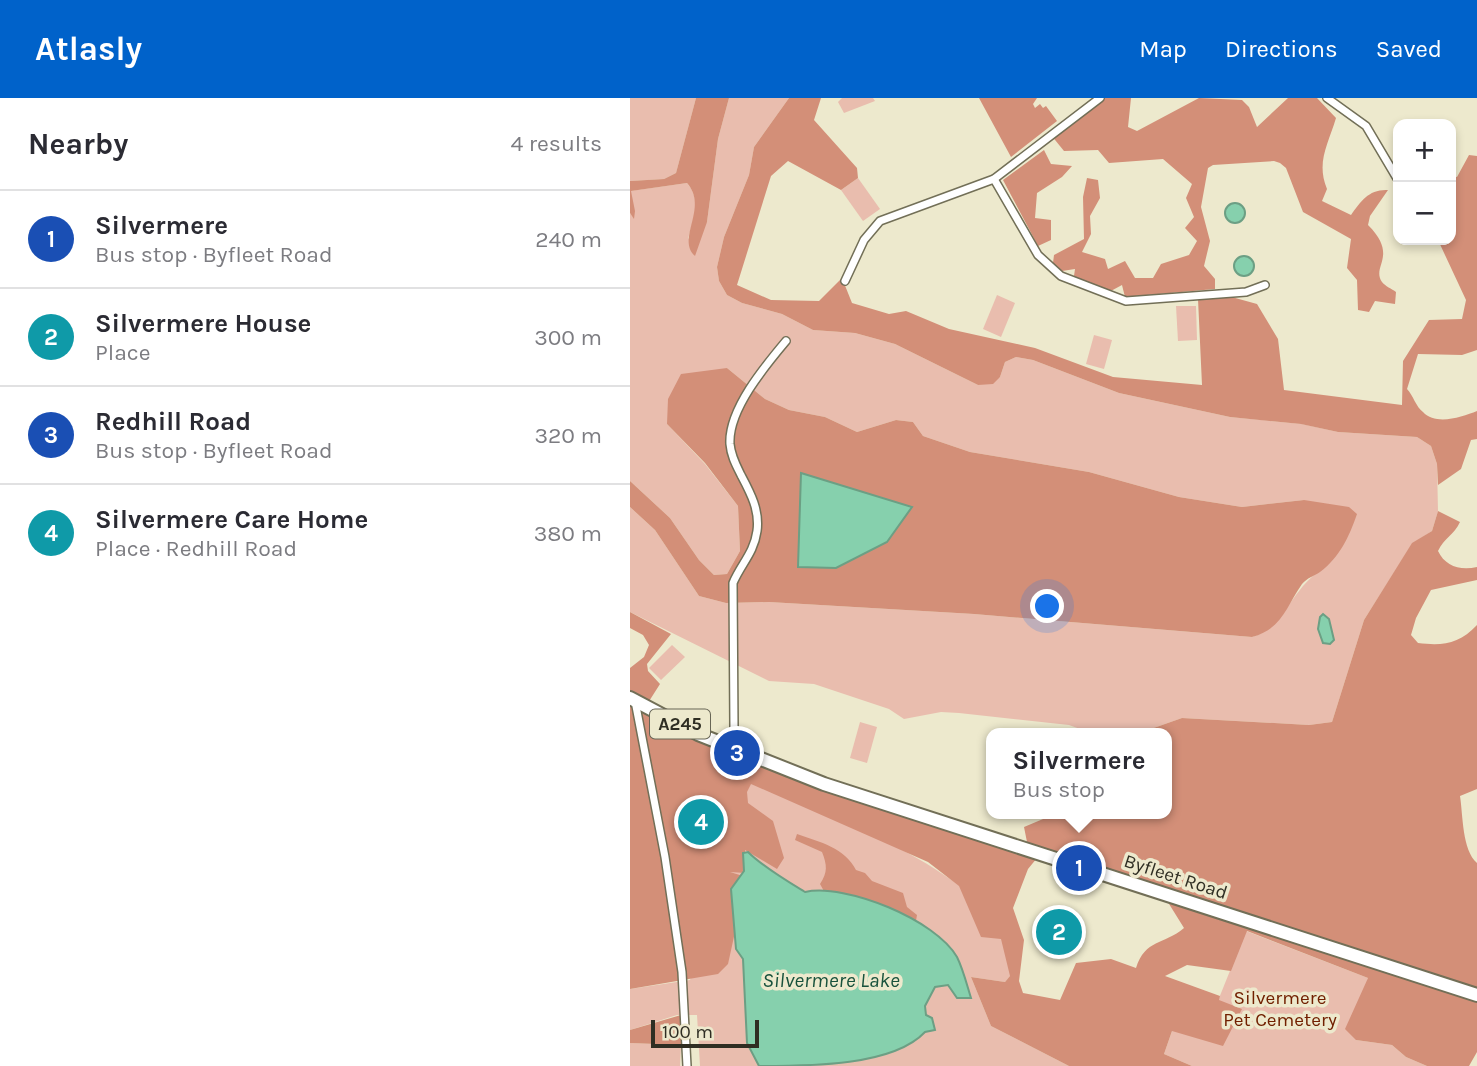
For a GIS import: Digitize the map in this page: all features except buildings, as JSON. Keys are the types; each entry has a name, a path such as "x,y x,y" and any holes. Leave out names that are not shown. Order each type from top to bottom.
{"main road":[{"name":"Byfleet Road","path":"633,700 730,748 824,784 1477,995"}],"street":[{"path":"845,281 868,233 880,222 994,179 1100,98"},
{"path":"1327,98 1366,125 1393,171"},
{"path":"994,179 1038,255 1060,275 1115,298 1126,301 1245,292 1265,285"},
{"path":"730,748 734,729 733,583 740,568 752,555 758,528 755,502 732,457 729,442 740,405 786,341"},
{"path":"633,700 660,832 682,972 687,1066"}],"green space":[{"path":"630,98 696,98 676,173 664,179 630,181"},
{"path":"729,98 789,98 754,147 749,175 724,237 717,267 719,281 727,295 742,303 782,314 813,330 855,333 895,344 978,385 1000,377 1005,362 1016,357 1033,360 1119,393 1230,417 1302,424 1338,432 1417,437 1431,446 1437,464 1438,511 1432,531 1412,544 1364,620 1332,722 1309,725 1182,718 1154,728 1077,728 941,712 904,719 889,709 814,684 769,681 630,612 630,507 655,530 699,596 726,603 769,602 974,614 1252,637 1272,626 1302,587 1321,570 1304,500 1242,507 1179,497 1089,472 970,452 923,436 913,422 896,420 857,432 825,417 789,410 765,399 727,368 667,424 705,464 738,506 740,551 727,574 714,575 699,560 670,518 630,481 630,213 634,218 630,191 687,183 692,189 695,203 688,239 707,222 718,139"},
{"path":"842,98 873,98 875,101 844,113 838,102"},
{"path":"858,178 880,209 863,221 841,190"},
{"path":"997,295 1015,303 1001,337 983,329"},
{"path":"1176,306 1196,306 1197,340 1178,341"},
{"path":"1094,335 1112,340 1104,369 1086,364"},
{"path":"672,645 685,657 661,680 649,668"},
{"path":"860,722 877,727 867,763 850,758"},
{"path":"745,777 895,846 935,869 970,894 996,920 1013,951 1012,974 1005,982 971,977 991,1026 1069,1066 700,1066 697,1015 677,1015 630,1030 630,989 690,980 729,859"},
{"name":"Silvermere Pet Cemetery","path":"1246,931 1368,978 1356,1040 1392,1045 1406,1057 1427,1066 1192,1066 1164,1054 1178,1014 1211,1018"},
{"path":"630,1043 681,1045 680,1066 630,1066"}],"shaded area":[{"path":"696,98 729,98 718,139 707,222 695,256 689,241 695,202 687,183 631,191 634,219 630,213 630,181 664,179 676,173"},
{"path":"789,98 821,98 814,120 857,168 858,178 841,190 788,161 771,176 737,285 771,300 819,301 842,278 852,303 889,314 906,311 949,329 1035,348 1113,377 1202,385 1198,299 1228,296 1257,304 1278,339 1284,390 1402,405 1403,361 1429,320 1462,319 1466,300 1440,245 1456,245 1456,177 1469,155 1477,156 1477,350 1462,355 1418,354 1407,389 1421,410 1435,419 1449,419 1477,411 1477,439 1471,440 1461,469 1438,485 1437,464 1431,446 1417,437 1338,432 1301,424 1230,417 1119,393 1033,360 1016,357 1005,362 1000,377 993,384 978,385 895,344 855,333 813,330 782,314 742,303 727,295 719,281 717,267 724,237 749,175 754,147"},
{"path":"979,98 1037,98 1033,104 1035,108 1040,104 1043,108 1046,106 1057,121 1011,157"},
{"path":"1100,98 1131,98 1128,127 1137,131 1199,98 1242,100 1249,107 1257,127 1288,98 1317,98 1336,118 1323,162 1327,189 1322,201 1351,215 1371,194 1388,190 1370,216 1368,225 1382,245 1380,276 1383,283 1396,292 1395,304 1375,301 1369,312 1358,310 1357,280 1347,268 1351,239 1303,212 1286,168 1274,161 1213,165 1208,168 1201,207 1210,241 1204,266 1215,279 1215,289 1125,297 1122,285 1109,292 1074,276 1075,269 1062,271 1053,263 1054,255 1084,239 1083,197 1087,178 1098,180 1100,198 1090,216 1091,234 1082,252 1105,259 1108,269 1125,261 1135,278 1153,278 1161,264 1189,255 1197,241 1185,228 1194,217 1186,198 1192,184 1163,159 1109,163 1098,150 1064,151 1051,135"},
{"path":"1044,150 1051,164 1072,166 1062,177 1037,193 1035,218 1051,220 1051,240 1038,246 1003,180"},
{"path":"727,368 765,399 789,410 825,417 857,432 896,420 913,422 923,436 970,452 1089,472 1179,497 1242,507 1304,500 1349,507 1357,514 1347,539 1333,560 1302,584 1277,623 1252,637 974,614 769,602 726,603 699,596 655,530 630,507 630,481 670,518 699,560 714,575 727,574 740,551 738,506 705,463 667,424 668,399 681,374"},
{"path":"1438,511 1460,522 1438,551 1441,556 1454,566 1477,567 1477,580 1431,590 1416,618 1411,635 1418,643 1443,644 1457,640 1477,625 1477,789 1460,796 1468,850 1477,863 1477,1052 1469,1066 1427,1066 1406,1057 1392,1045 1356,1040 1345,1029 1368,978 1247,931 1231,971 1187,965 1165,976 1220,996 1219,1000 1242,1009 1223,1046 1172,1031 1164,1054 1192,1066 1069,1066 991,1026 971,977 1005,982 1010,976 1001,939 981,937 959,886 928,862 751,784 747,792 748,803 773,821 784,858 777,869 745,850 745,873 730,872 743,876 733,914 735,932 728,964 718,974 630,989 630,668 644,657 649,645 643,635 630,628 630,612 671,634 647,664 648,671 660,684 646,706 755,758 1028,847 1024,827 1043,819 1172,819 1172,728 1154,728 1182,718 1309,725 1332,722 1364,620 1412,543 1432,531","holes":["1037,858 1161,891 1184,928 1150,947 1144,952 1136,968 1111,959 1076,963 1060,1000 1023,993 1019,981 1024,940 1013,908 1028,869"]},
{"path":"797,834 839,851 856,870 865,873 872,881 903,893 907,907 917,915 914,932 825,893 820,884 826,868 822,852 795,840"},
{"path":"681,1015 681,1045 630,1043 630,1030"}],"water":[{"path":"1235,203 1242,206 1245,213 1242,220 1235,223 1228,220 1225,213 1228,206"},
{"path":"1244,256 1251,259 1254,266 1251,273 1244,276 1237,273 1234,266 1237,259"},
{"path":"801,473 912,507 887,542 836,568 798,567"},
{"path":"1323,614 1329,619 1334,640 1330,644 1323,643 1318,629"},
{"name":"Silvermere Lake","path":"748,852 805,892 843,893 866,899 888,907 930,930 946,943 957,957 971,998 957,998 948,985 935,987 925,1006 926,1015 932,1018 935,1030 925,1032 893,1052 850,1062 759,1066 747,1043 743,959 736,949 731,889 744,871 743,853"}],"place":[{"name":"Redhill Road","path":"737,753"},
{"name":"Silvermere Care Home","path":"701,822"},
{"name":"Silvermere","path":"1079,868"},
{"name":"Silvermere House","path":"1059,932"}]}
